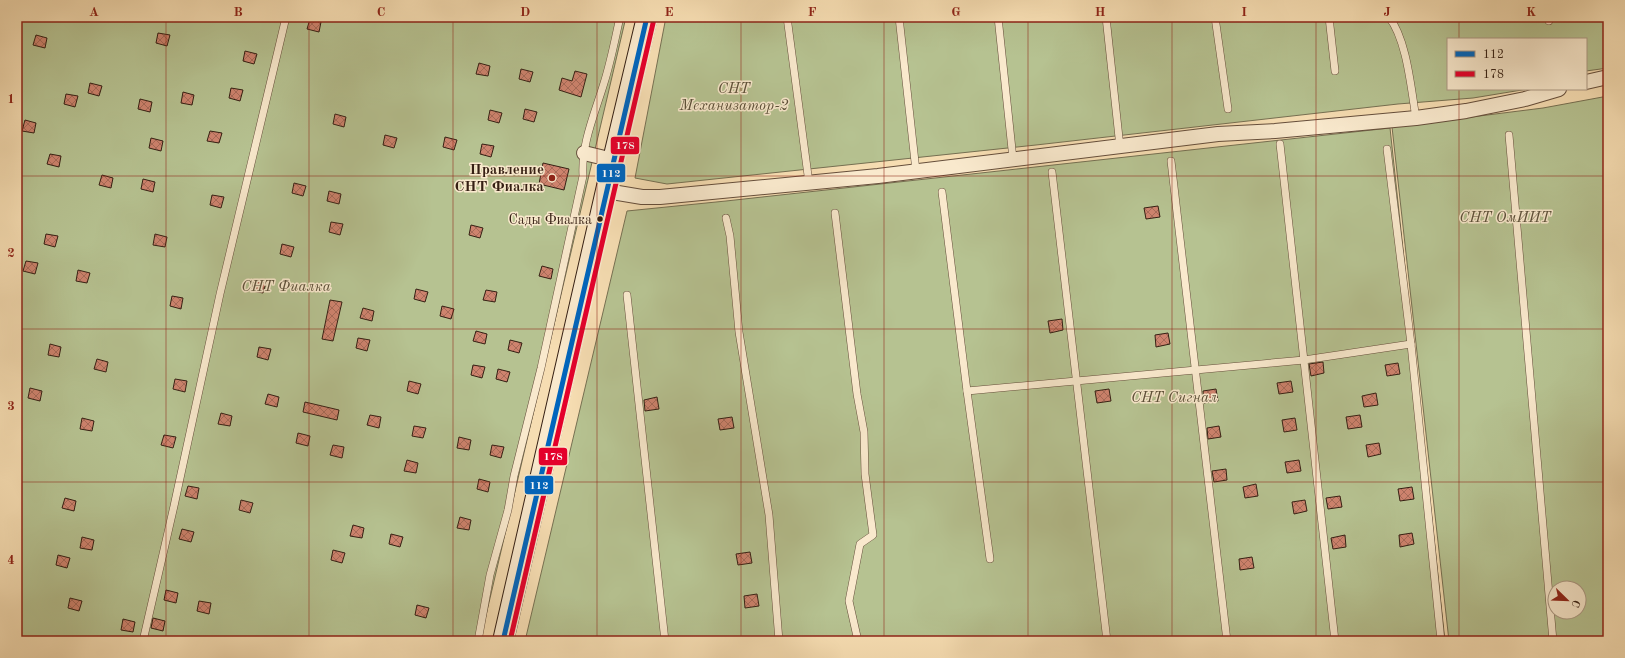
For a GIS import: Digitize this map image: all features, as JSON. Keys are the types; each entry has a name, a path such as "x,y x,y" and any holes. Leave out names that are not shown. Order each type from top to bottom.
{"street":[{"path":"504,641 647,17"},
{"path":"1587,82 1608,77"},
{"path":"606,191 642,197 660,197 809,183 1120,147 1218,134 1275,131 1416,118 1466,111 1525,100 1556,90"},
{"path":"584,153 613,160"}],"lane":[{"path":"143,641 176,499 220,294 286,17"},
{"path":"478,641 490,575 508,510 516,468 541,368 583,176 582,162 584,153 605,82 620,17"},
{"path":"787,17 809,183"},
{"path":"899,17 916,171"},
{"path":"998,17 1013,159"},
{"path":"1106,17 1120,147"},
{"path":"1215,17 1228,109"},
{"path":"1329,17 1335,71"},
{"path":"1389,17 1394,23 1403,47 1416,118"},
{"path":"1509,134 1553,641"},
{"path":"1280,144 1335,641"},
{"path":"1387,149 1412,344 1441,641"},
{"path":"1171,161 1227,641"},
{"path":"1052,172 1107,641"},
{"path":"942,192 990,559"},
{"path":"835,213 857,394 864,432 865,474 873,535 860,544 849,601 858,641"},
{"path":"726,218 730,236 739,332 769,515 780,641"},
{"path":"627,295 665,641"},
{"path":"967,391 1304,360 1412,344"}],"green space":[{"name":"СНТ Фиалка","path":"17,17 626,17 480,641 17,641"},
{"name":"СНТ Механизатор-2","path":"666,17 1608,17 1608,68 1587,71 1587,38 1447,38 1447,90 1522,90 1473,98 1398,104 1036,145 667,184 635,178"},
{"name":"СНТ ОмИИТ","path":"1608,96 1608,641 1449,641 1392,127 1543,108"},
{"name":"СНТ Сигнал","path":"1390,128 1445,641 525,641 627,211"}],"building":[{"path":"310,19 321,22 319,32 307,29"},
{"path":"158,33 170,35 167,46 156,43"},
{"path":"36,35 47,38 45,48 33,45"},
{"path":"245,51 257,54 254,64 243,61"},
{"path":"479,63 490,66 488,76 476,74"},
{"path":"521,69 533,72 530,82 519,79"},
{"path":"575,71 587,74 581,97 559,90 562,78 572,81"},
{"path":"90,83 102,86 99,96 88,93"},
{"path":"231,88 243,90 240,101 229,98"},
{"path":"183,92 194,95 192,105 181,103"},
{"path":"66,94 78,96 75,107 64,104"},
{"path":"140,99 152,102 150,112 138,109"},
{"path":"525,109 537,112 534,122 523,119"},
{"path":"490,110 502,113 499,123 488,120"},
{"path":"335,114 346,117 344,127 333,124"},
{"path":"25,120 36,123 34,133 22,131"},
{"path":"210,131 222,133 219,143 207,141"},
{"path":"385,135 397,138 394,148 383,145"},
{"path":"445,137 457,140 454,150 443,147"},
{"path":"151,138 163,141 161,151 149,148"},
{"path":"482,144 494,146 491,157 480,154"},
{"path":"50,154 61,156 59,167 47,164"},
{"path":"543,163 569,169 564,190 539,184"},
{"path":"102,175 113,178 111,188 99,185"},
{"path":"143,179 155,182 153,192 141,189"},
{"path":"294,183 306,186 303,196 292,193"},
{"path":"329,191 341,194 339,204 327,201"},
{"path":"212,195 224,197 221,208 210,205"},
{"path":"1158,206 1160,217 1146,219 1144,208"},
{"path":"331,222 343,224 340,235 329,232"},
{"path":"471,225 483,228 480,238 469,235"},
{"path":"46,234 58,236 55,247 44,244"},
{"path":"155,234 167,237 165,247 153,245"},
{"path":"282,244 294,247 291,257 280,254"},
{"path":"26,261 38,263 35,274 23,271"},
{"path":"542,266 553,269 551,279 539,276"},
{"path":"78,270 90,273 87,283 76,281"},
{"path":"254,280 266,283 263,293 252,291"},
{"path":"416,289 428,292 425,302 414,299"},
{"path":"486,290 497,292 495,302 483,300"},
{"path":"172,296 183,298 181,309 170,306"},
{"path":"330,300 342,302 333,341 322,339"},
{"path":"442,306 454,309 451,319 440,316"},
{"path":"363,308 374,311 372,321 360,318"},
{"path":"1062,319 1063,330 1050,333 1048,321"},
{"path":"476,331 487,334 485,344 473,341"},
{"path":"1168,333 1170,344 1156,347 1155,335"},
{"path":"358,338 370,340 367,351 356,348"},
{"path":"510,340 522,343 519,353 508,350"},
{"path":"50,344 61,347 59,357 48,355"},
{"path":"259,347 271,349 268,360 257,357"},
{"path":"97,359 108,362 106,372 94,369"},
{"path":"1323,362 1324,373 1311,376 1309,364"},
{"path":"1398,363 1400,374 1387,376 1385,365"},
{"path":"473,365 485,367 482,378 471,375"},
{"path":"498,369 510,372 507,382 496,379"},
{"path":"175,379 187,381 185,392 173,389"},
{"path":"409,381 421,384 418,394 407,391"},
{"path":"1291,381 1293,392 1279,394 1277,383"},
{"path":"30,388 42,391 40,401 28,398"},
{"path":"1109,389 1111,401 1097,403 1095,391"},
{"path":"1216,389 1218,401 1204,403 1203,391"},
{"path":"1376,393 1378,405 1364,407 1362,396"},
{"path":"268,394 279,397 277,407 265,404"},
{"path":"657,397 659,409 645,411 644,400"},
{"path":"305,402 339,410 337,420 303,412"},
{"path":"221,413 232,416 230,426 218,424"},
{"path":"370,415 381,417 379,428 367,425"},
{"path":"1360,415 1362,427 1348,429 1346,417"},
{"path":"732,417 734,428 720,430 718,419"},
{"path":"82,418 94,421 92,431 80,429"},
{"path":"1295,418 1297,430 1284,432 1282,420"},
{"path":"414,426 426,428 423,438 412,436"},
{"path":"1219,426 1221,437 1208,439 1207,428"},
{"path":"298,433 310,436 308,446 296,443"},
{"path":"164,435 176,437 173,448 161,445"},
{"path":"459,437 471,440 469,450 457,448"},
{"path":"1379,443 1381,454 1368,457 1366,445"},
{"path":"333,445 344,447 342,458 330,455"},
{"path":"492,445 504,447 501,458 490,455"},
{"path":"407,460 418,463 416,473 404,471"},
{"path":"1299,460 1301,471 1287,473 1285,462"},
{"path":"1226,469 1227,480 1214,482 1212,471"},
{"path":"479,479 490,482 488,492 477,489"},
{"path":"1256,484 1258,496 1245,498 1243,487"},
{"path":"188,486 199,488 197,499 185,496"},
{"path":"1412,487 1414,499 1400,501 1398,489"},
{"path":"1340,496 1342,507 1328,509 1326,498"},
{"path":"65,498 76,501 74,511 62,508"},
{"path":"241,500 253,503 250,513 239,510"},
{"path":"1305,500 1307,511 1294,514 1292,502"},
{"path":"460,517 471,520 469,530 457,528"},
{"path":"353,525 364,528 362,538 350,536"},
{"path":"182,529 194,532 191,542 179,539"},
{"path":"1412,533 1414,544 1400,547 1399,535"},
{"path":"391,534 403,537 400,547 389,544"},
{"path":"1345,535 1346,547 1333,549 1331,538"},
{"path":"82,537 94,540 92,550 80,548"},
{"path":"333,550 345,553 342,563 331,560"},
{"path":"750,552 752,563 738,565 736,554"},
{"path":"58,555 70,558 67,568 56,565"},
{"path":"1252,557 1254,568 1240,570 1239,559"},
{"path":"166,590 178,593 176,603 164,600"},
{"path":"757,594 759,606 745,608 744,596"},
{"path":"70,598 82,601 79,611 68,608"},
{"path":"199,601 211,603 209,614 197,611"},
{"path":"417,605 429,608 426,618 415,615"},
{"path":"153,618 165,621 163,631 151,628"},
{"path":"123,619 135,622 133,632 121,630"}],"transit line":[{"name":"112","path":"503,641 647,17"},
{"name":"178","path":"510,641 654,19"}],"place":[{"name":"Правление СНТ Фиалка","path":"552,178"},
{"name":"Сады Фиалка","path":"600,219"}]}
